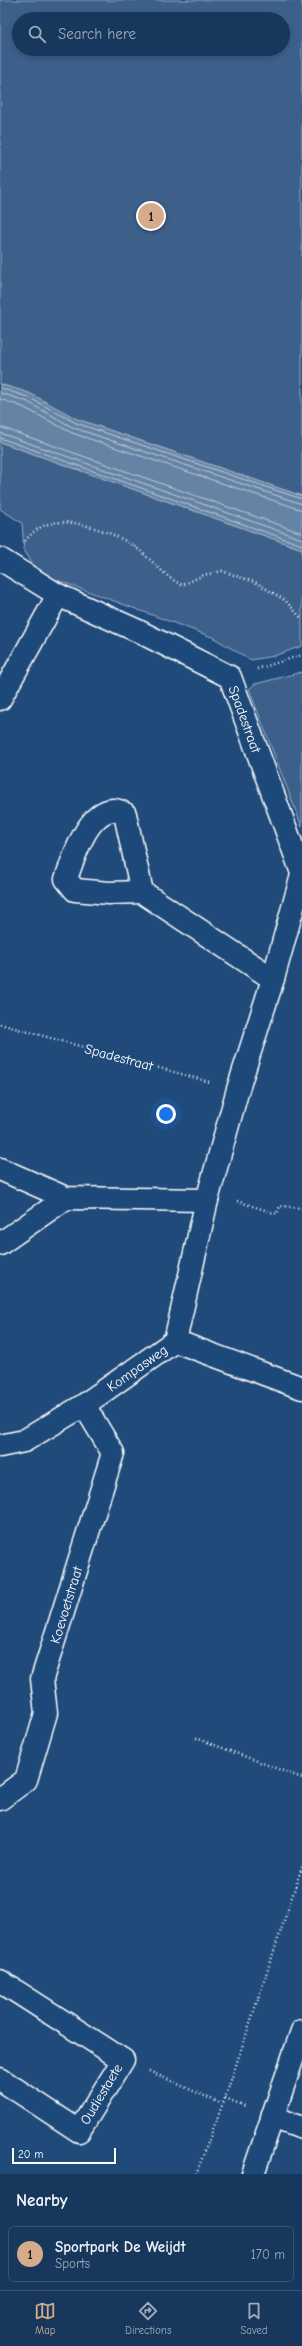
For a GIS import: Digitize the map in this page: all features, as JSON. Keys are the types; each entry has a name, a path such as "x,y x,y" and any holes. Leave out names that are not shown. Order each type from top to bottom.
{"street":[{"name":"Spadestraat","path":"4,561 58,595 138,631 230,677 302,874 273,979 238,1089 207,1200 176,1341"},
{"path":"0,699 58,595"},
{"path":"142,892 273,979"},
{"path":"0,1168 66,1198 207,1200"},
{"path":"0,1244 66,1198"},
{"name":"Kompasweg","path":"0,1446 24,1441 84,1405 176,1341 302,1388"},
{"name":"Koevoetstraat","path":"0,1799 26,1780 46,1713 42,1679 113,1454 84,1405"},
{"name":"Oudiestaete","path":"0,1981 123,2060 79,2131 0,2079"},
{"path":"253,2174 302,2031"},
{"path":"272,2118 302,2128"}],"path":[{"path":"4,561 34,530 52,523 81,524 116,536 140,550 167,577 182,585 204,575 222,571 257,582 286,601 302,619"},
{"path":"230,677 302,655"},
{"name":"Spadestraat","path":"0,1024 238,1089"},
{"path":"207,1200 230,1199 277,1214 280,1206 302,1208"},
{"path":"196,1738 302,1778"},
{"path":"196,2174 222,2104 302,1867"},
{"path":"123,2060 222,2104"}],"shaded area":[{"path":"0,0 302,0 302,496 77,419 29,393 0,384"},
{"path":"0,442 302,549 302,646 274,656 251,660 212,637 38,573 24,550 22,523 0,509"},
{"path":"302,672 302,827 249,689 255,684"}],"water":[{"path":"0,384 29,393 77,419 302,496 302,549 0,442"}],"place":[{"name":"Sportpark De Weijdt","path":"151,216"}]}
